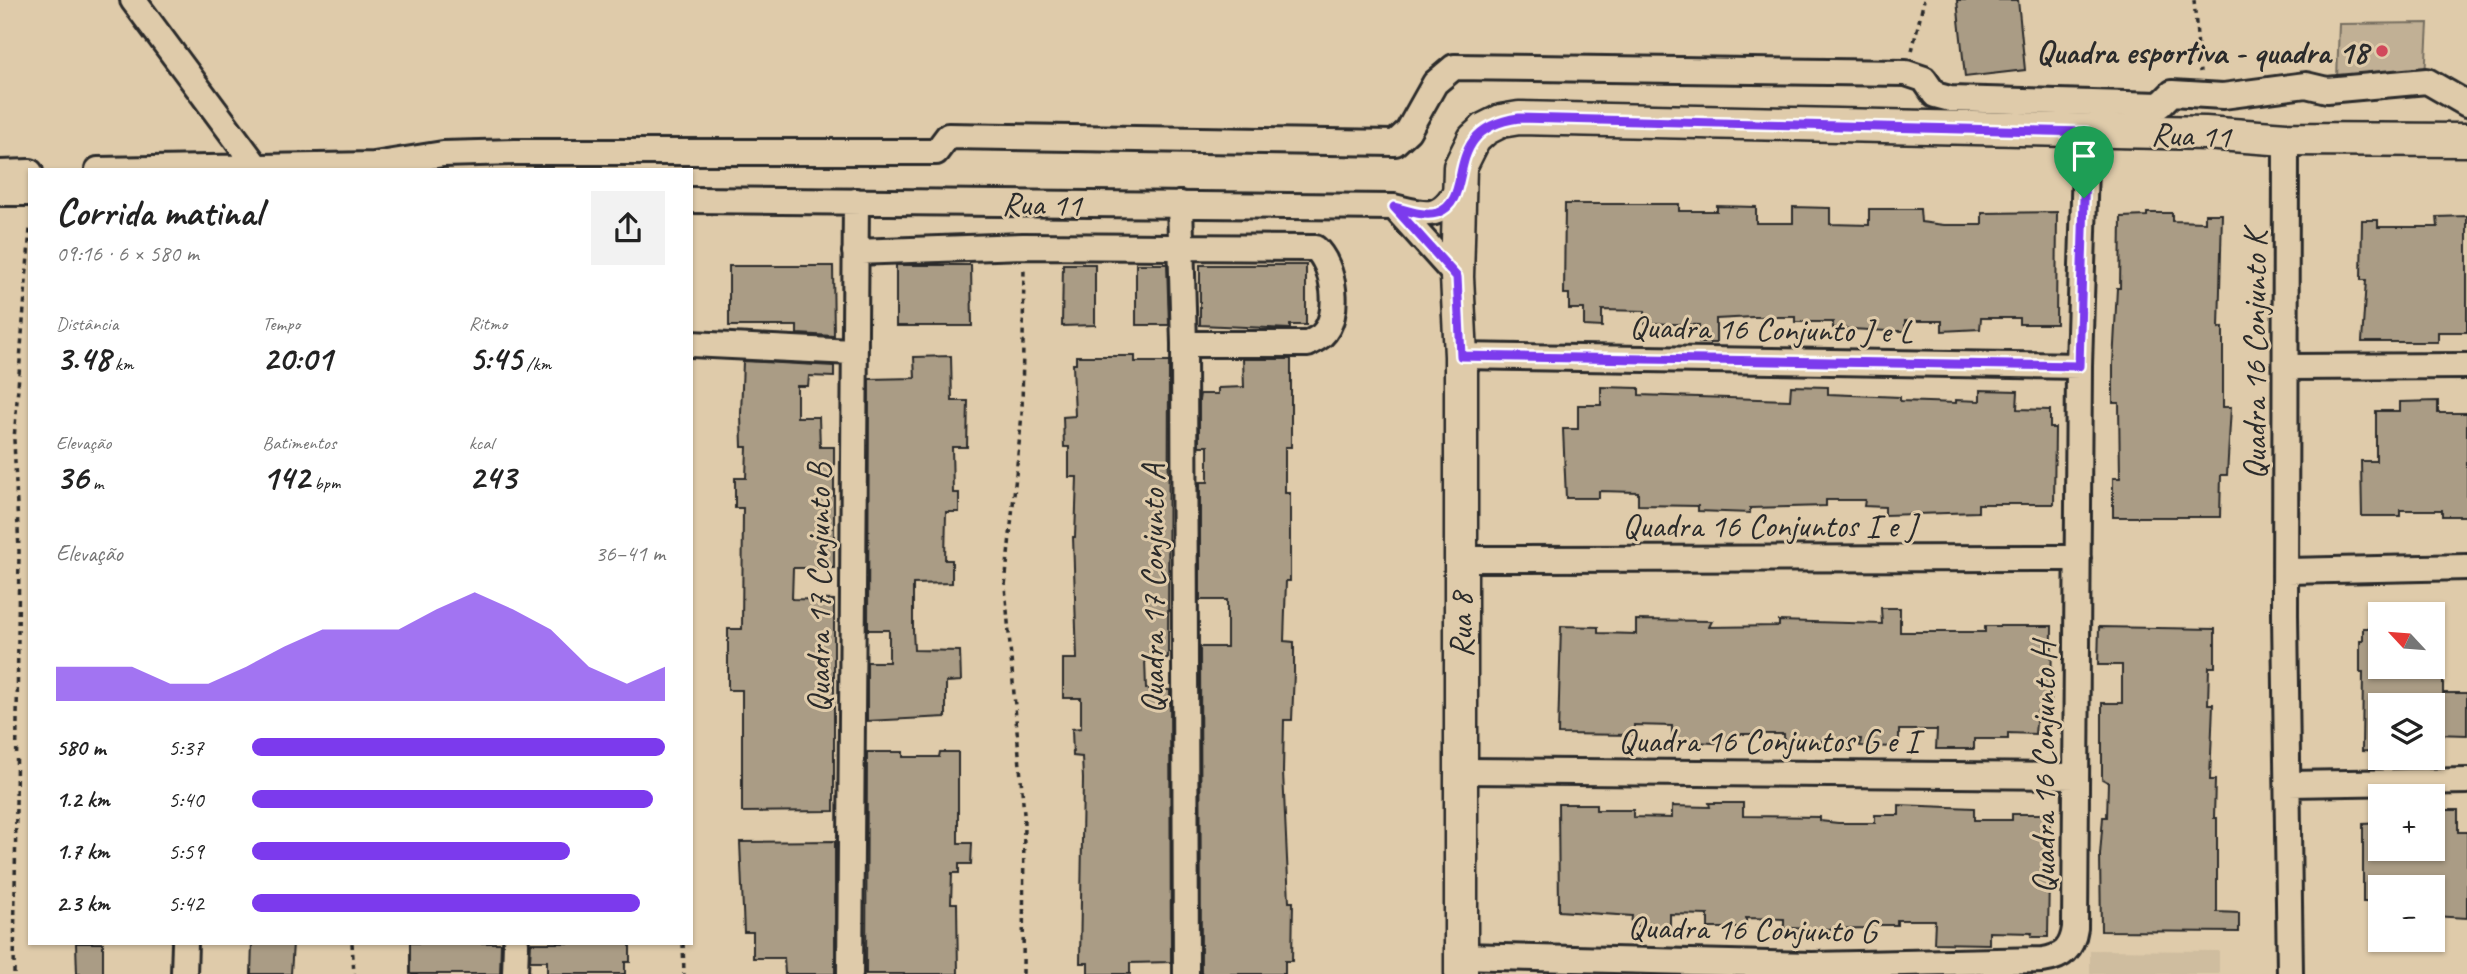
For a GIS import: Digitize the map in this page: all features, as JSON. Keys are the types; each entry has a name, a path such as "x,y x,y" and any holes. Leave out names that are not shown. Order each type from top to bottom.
{"main road":[{"name":"Rua 11","path":"1457,277 1460,167 1474,139 1501,121 1519,118 2205,133 2287,139 2467,140"},
{"name":"Rua 8","path":"1457,277 1461,356 1461,965"}],"street":[{"path":"133,0 257,167"},
{"path":"204,168 374,164 443,154 515,152 936,152 948,136 1395,143 1408,131 1435,83 1454,67 1906,73 1924,79 1935,95 1950,99 2160,105 2172,93 2223,96 2306,85 2327,90 2427,81 2467,104"},
{"path":"2078,558 2079,366 2086,132"},
{"name":"Quadra 16 Conjunto K","path":"2287,139 2288,571"},
{"path":"0,173 28,172"},
{"name":"Rua 11","path":"693,200 1394,207 1428,214 1439,213 1450,202 1460,185"},
{"path":"0,193 28,193"},
{"name":"Quadra 17 Conjunto B","path":"850,974 852,352 856,201"},
{"name":"Quadra 17 Conjunto A","path":"1180,204 1179,248 1184,344 1186,974"},
{"path":"1394,207 1457,277"},
{"path":"855,252 1023,247 1315,248 1330,267 1333,296 1330,323 1322,335 1308,344 1184,344"},
{"path":"693,344 852,352"},
{"name":"Quadra 16 Conjunto J e L","path":"1461,356 2079,366"},
{"path":"2287,367 2467,366"},
{"name":"Quadra 16 Conjuntos I e J","path":"1460,559 2078,558"},
{"name":"Quadra 16 Conjunto H","path":"2043,960 2058,957 2068,950 2074,938 2078,558"},
{"path":"2290,974 2285,615 2288,571 2467,567"},
{"name":"Quadra 16 Conjuntos G e I","path":"1460,771 2076,776"},
{"path":"2289,784 2467,781"},
{"path":"184,974 185,945"},
{"path":"515,974 516,945"},
{"name":"Quadra 16 Conjunto G","path":"1461,965 1812,970 2043,960"}],"path":[{"path":"1906,73 1924,0"},
{"path":"2194,0 2202,95"},
{"path":"1023,247 1025,364 1005,586 1024,814 1023,974"},
{"path":"14,974 19,551 14,440 28,255"},
{"path":"352,945 354,974"},
{"path":"683,945 684,974"}],"shaded area":[{"name":"Quadra esportiva - quadra 18","path":"2428,23 2425,78 2337,79 2339,24"},
{"path":"2090,950 2219,951 2219,974 2090,974"}],"building":[{"path":"1957,0 2018,0 2025,70 1965,77"},
{"path":"1565,204 1679,204 1679,211 1717,211 1717,206 1756,207 1756,223 1793,223 1793,207 1830,208 1830,224 1869,225 1869,209 1920,209 1921,222 1944,225 1982,225 1982,213 2057,212 2056,324 2019,324 2019,318 1981,318 1980,329 1942,331 1942,321 1905,321 1905,331 1888,331 1833,328 1833,322 1795,322 1795,317 1716,319 1716,343 1699,343 1699,325 1645,323 1645,311 1602,310 1602,327 1584,326 1584,309 1569,309 1569,294 1564,294"},
{"path":"2147,213 2172,213 2172,221 2205,222 2205,214 2222,214 2219,328 2223,327 2223,407 2231,407 2227,475 2221,475 2220,517 2113,517 2113,478 2120,478 2119,403 2113,403 2113,364 2117,288 2120,288 2121,217 2147,216"},
{"path":"2467,216 2467,332 2438,332 2438,342 2362,342 2366,280 2361,280 2362,220 2378,220 2378,227 2438,227 2437,217"},
{"path":"1063,264 1095,264 1095,325 1062,326"},
{"path":"1136,264 1167,264 1169,325 1136,325"},
{"path":"896,265 971,265 972,326 896,326"},
{"path":"1200,265 1306,265 1306,325 1290,325 1290,329 1200,325"},
{"path":"729,266 833,266 834,336 797,334 797,326 729,326"},
{"path":"951,356 952,401 968,401 967,447 952,447 953,493 959,493 959,512 946,512 945,560 952,560 952,583 913,584 913,630 914,650 960,651 961,681 946,682 946,717 867,721 867,662 889,662 889,630 868,630 869,379 915,378 914,357"},
{"path":"1076,356 1135,356 1135,362 1169,362 1168,658 1145,658 1146,689 1170,690 1171,962 1130,963 1130,974 1088,974 1088,963 1080,963 1083,779 1082,757 1073,756 1072,729 1081,728 1081,698 1063,698 1063,659 1077,659 1073,537 1077,477 1069,477 1069,447 1064,447 1063,417 1075,416 1073,364 1076,364"},
{"path":"1243,359 1291,359 1291,447 1285,447 1285,493 1290,493 1290,581 1286,581 1284,641 1294,642 1294,672 1292,720 1284,720 1283,772 1289,902 1293,902 1292,961 1285,961 1285,974 1201,974 1200,647 1227,647 1227,600 1200,600 1200,482 1208,482 1208,446 1199,446 1199,400 1200,394 1218,394 1218,388 1244,387"},
{"path":"743,361 834,366 834,377 809,376 808,386 797,386 797,417 819,417 820,447 834,447 834,568 793,568 792,599 834,600 834,811 742,812 742,690 728,690 728,629 742,629 743,508 735,508 735,478 746,478 747,447 742,447 741,414"},
{"path":"1791,386 1828,387 1828,394 1956,403 1956,400 1980,401 1980,390 2018,391 2017,409 2050,410 2050,428 2055,428 2054,504 1978,504 1978,512 1885,515 1885,507 1864,506 1865,500 1826,500 1826,506 1750,508 1750,513 1698,511 1698,506 1638,505 1638,492 1599,491 1599,498 1566,498 1563,429 1578,429 1578,405 1601,405 1601,387 1639,388 1639,395 1790,400"},
{"path":"2438,401 2438,413 2467,413 2467,516 2442,516 2442,510 2400,510 2400,516 2362,516 2361,461 2376,461 2376,411 2400,411 2400,402"},
{"path":"1881,608 1900,608 1900,632 1985,632 1985,626 2052,626 2051,712 2037,712 2035,734 2008,733 2008,739 1974,739 1974,749 1936,749 1937,730 1899,730 1899,747 1860,746 1861,739 1822,739 1822,747 1784,746 1784,734 1735,734 1734,744 1672,741 1672,726 1634,725 1634,735 1558,734 1561,626 1598,627 1598,633 1636,634 1636,620 1712,621 1709,627 1779,626 1779,621 1882,624"},
{"path":"2099,627 2215,629 2215,667 2209,667 2208,704 2213,704 2210,780 2215,780 2217,912 2239,913 2239,932 2101,931 2100,855 2103,817 2107,817 2108,782 2102,779 2102,703 2122,703 2122,665 2098,665"},
{"path":"2363,628 2368,628 2368,679 2443,679 2443,693 2368,693 2368,751 2362,751 2363,672 2360,672 2360,641 2363,641"},
{"path":"2445,693 2467,693 2467,735 2445,734"},
{"path":"867,752 903,752 903,757 939,757 940,752 958,752 958,843 972,843 971,864 959,864 959,873 952,873 951,903 957,903 958,974 866,974"},
{"path":"1709,803 1743,803 1743,816 1820,817 1820,821 1838,823 1875,823 1875,815 1899,815 1899,805 1974,808 1974,820 2012,820 2012,814 2050,814 2048,937 2031,937 2032,933 1989,932 1989,944 1934,943 1935,920 1897,920 1897,925 1821,929 1784,928 1784,919 1746,918 1746,928 1708,928 1708,915 1670,914 1670,927 1631,926 1632,916 1559,911 1558,804 1596,804 1596,810 1633,810 1633,817 1672,818 1672,806 1710,807"},
{"path":"2445,810 2458,810 2458,832 2467,832 2467,918 2445,917 2445,875 2368,875 2368,902 2363,902 2363,824 2368,824 2368,861 2445,861"},
{"path":"835,841 835,974 785,974 784,958 753,958 753,932 744,932 740,842"},
{"path":"76,945 103,945 103,974 77,974"},
{"path":"252,945 293,945 291,974 251,974"},
{"path":"410,945 501,945 500,974 410,974"},
{"path":"531,945 630,945 630,962 625,962 625,974 547,974 547,961 530,961"}],"place":[{"name":"Quadra esportiva - quadra 18","path":"2382,51"}],"route":[{"path":"1519,118 2086,132 2084,198 2079,366 1461,356 1457,277 1394,207 1428,214 1439,213 1450,202 1460,185 1460,167 1474,139 1485,128 1501,121 1519,118"}]}
